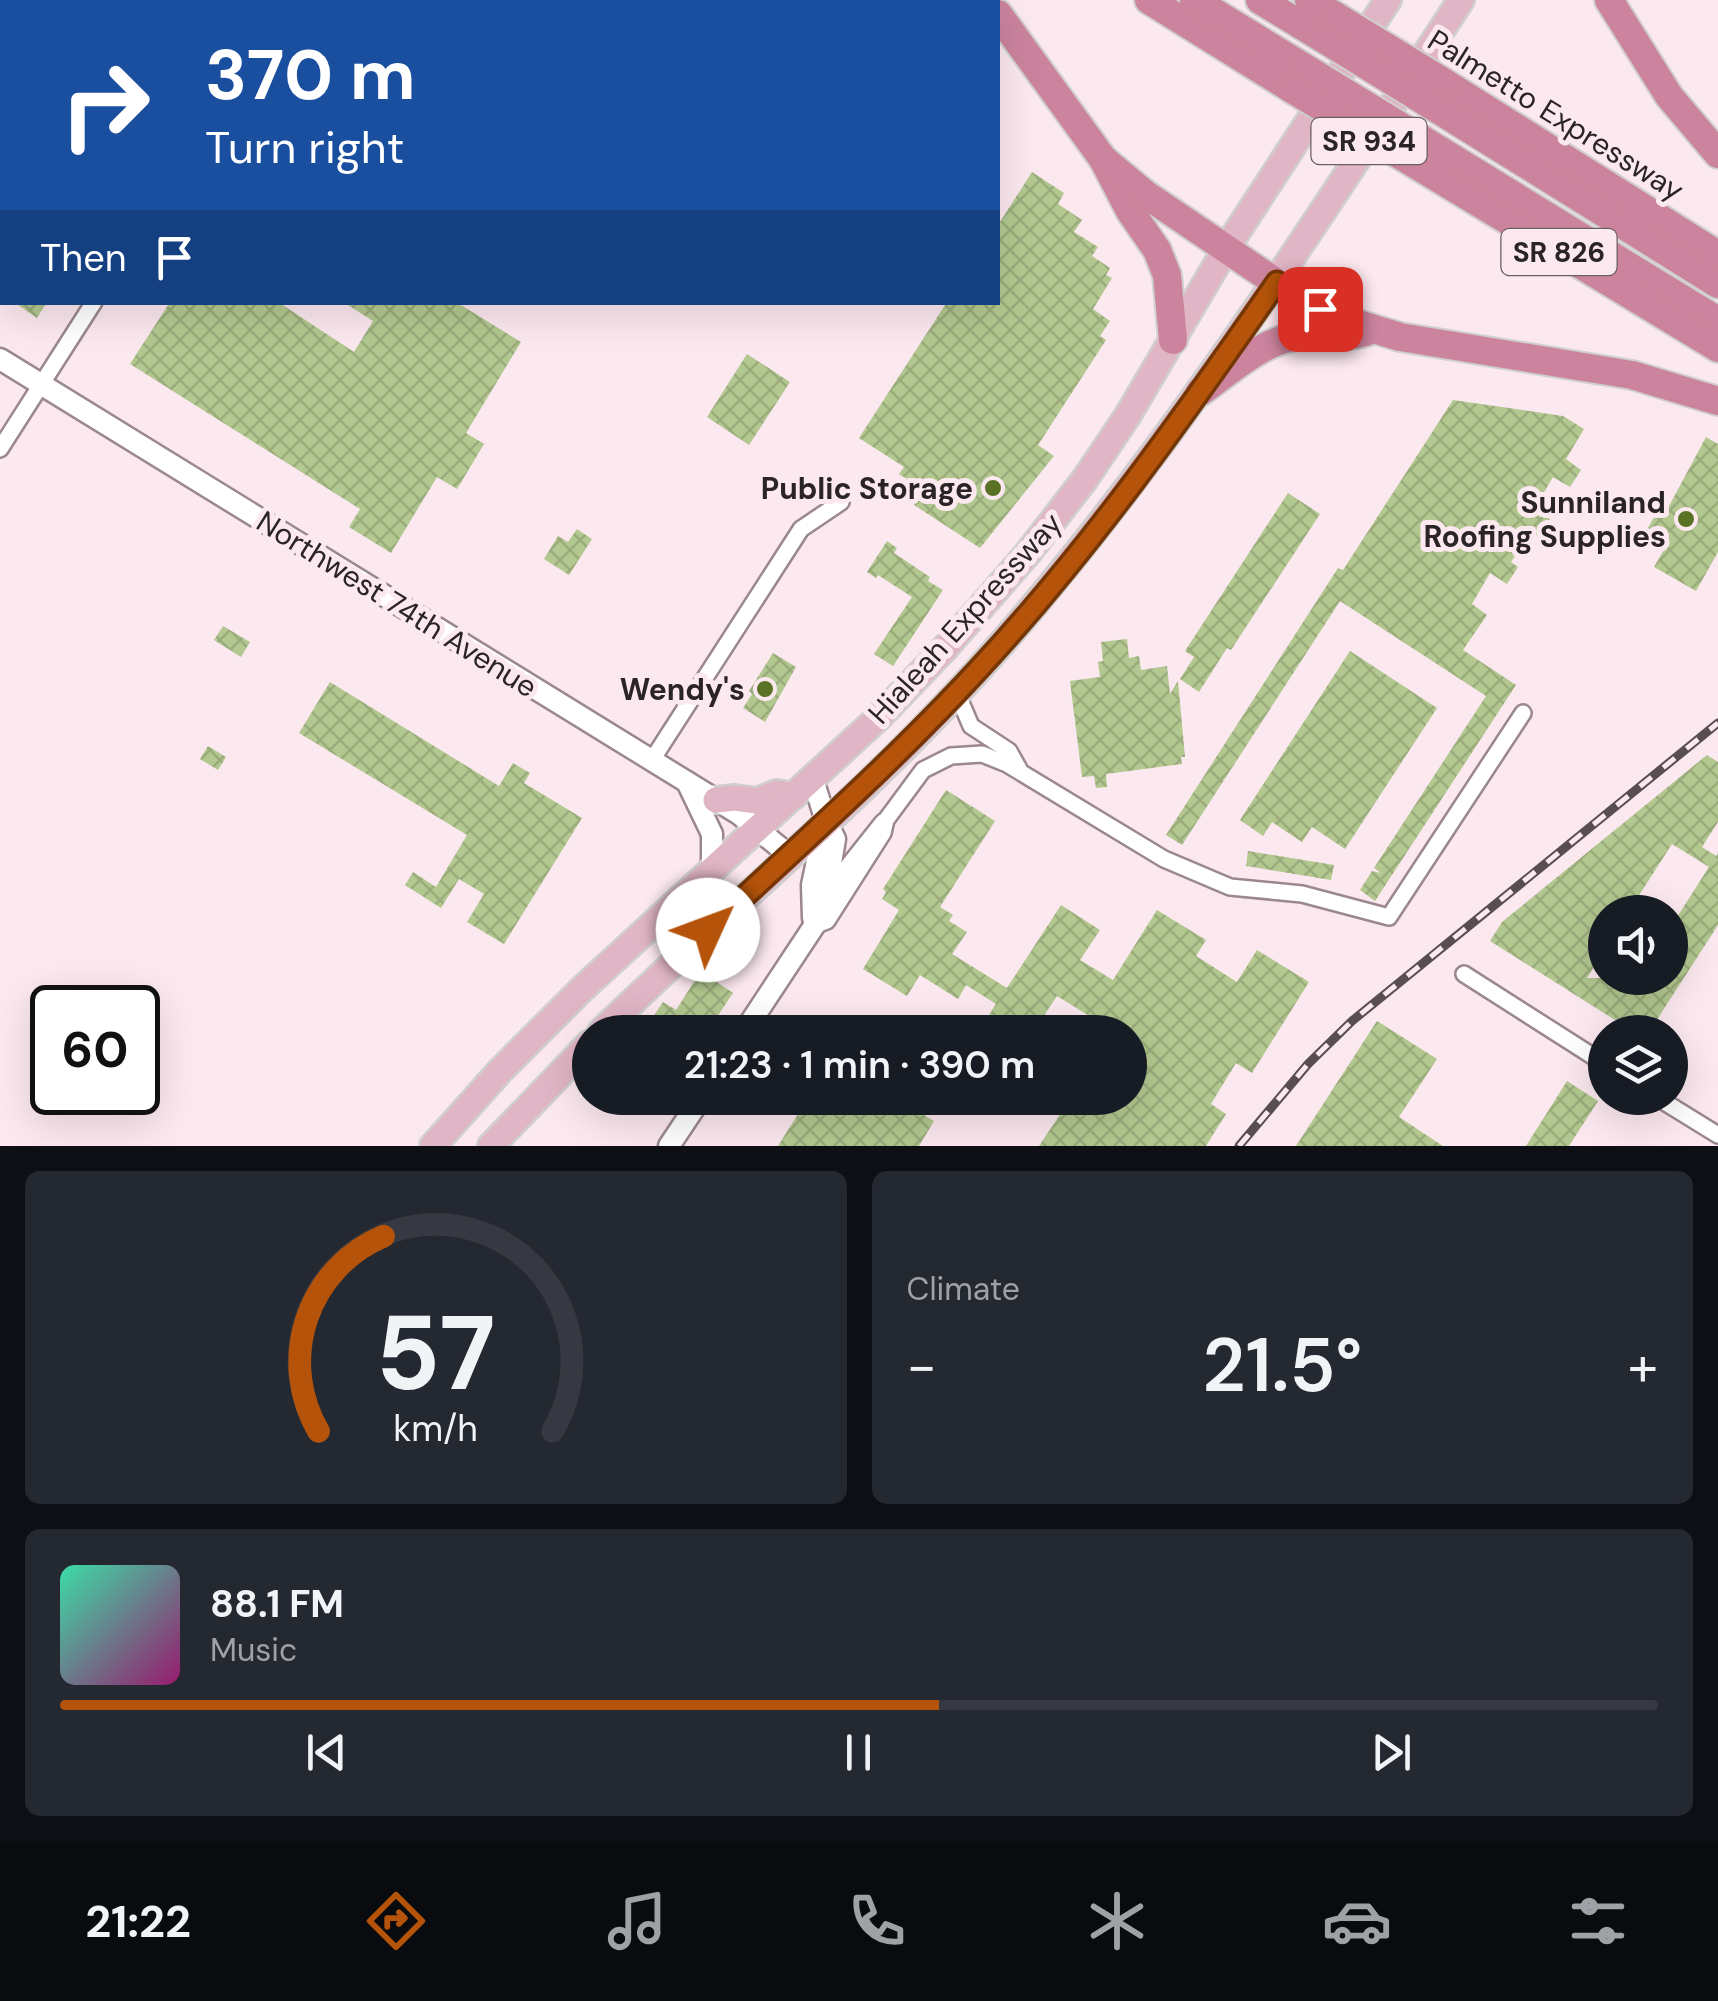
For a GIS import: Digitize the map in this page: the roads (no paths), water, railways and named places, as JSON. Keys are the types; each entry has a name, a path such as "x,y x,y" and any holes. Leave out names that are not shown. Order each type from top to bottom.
{"highway":[{"name":"SR 826","path":"1149,0 1298,78 1406,144 1718,348"},
{"path":"1194,0 1298,78"},
{"path":"1260,0 1330,28"},
{"name":"Palmetto Expressway","path":"1309,0 1330,28 1718,255"},
{"path":"1608,0 1668,96 1718,154"},
{"path":"1000,17 1103,159 1157,250 1167,276 1173,340"},
{"path":"1438,94 1718,284"},
{"path":"1406,144 1718,321"},
{"path":"1103,159 1146,194 1309,304 1372,330 1632,375 1718,401"},
{"path":"1200,392 1269,344 1304,335 1347,338 1372,330"}],"main road":[{"name":"Hialeah Expressway","path":"433,1146 541,1029 712,868 804,788 927,667 1028,553 1098,461 1227,247 1388,0"},
{"name":"Hialeah Expressway","path":"618,1015 957,692 1082,548 1277,282 1461,0"},
{"path":"716,800 757,801 804,788"},
{"path":"490,1146 572,1062"}],"street":[{"path":"0,448 92,305"},
{"name":"Northwest 74th Avenue","path":"0,359 716,800 789,856"},
{"path":"652,760 801,529 841,502"},
{"path":"957,692 971,726 1010,751 1021,772"},
{"path":"813,918 826,921 883,833 886,820 922,770 951,756 968,753 988,756 1021,772 1143,847 1230,887 1302,894 1389,917 1523,713"},
{"path":"687,782 711,830 712,868"},
{"path":"804,788 836,839 826,893"},
{"path":"754,1015 826,893 876,826 886,820"},
{"path":"813,918 812,884 826,821"},
{"path":"1464,974 1588,1053"},
{"path":"669,1146 690,1115"},
{"path":"1686,1115 1718,1135"}],"railway":[{"path":"1239,1146 1308,1064 1352,1021 1718,723"}],"place":[{"name":"Public Storage","path":"993,488"},
{"name":"Sunniland Roofing Supplies","path":"1686,519"},
{"name":"Wendy's","path":"765,689"}]}
